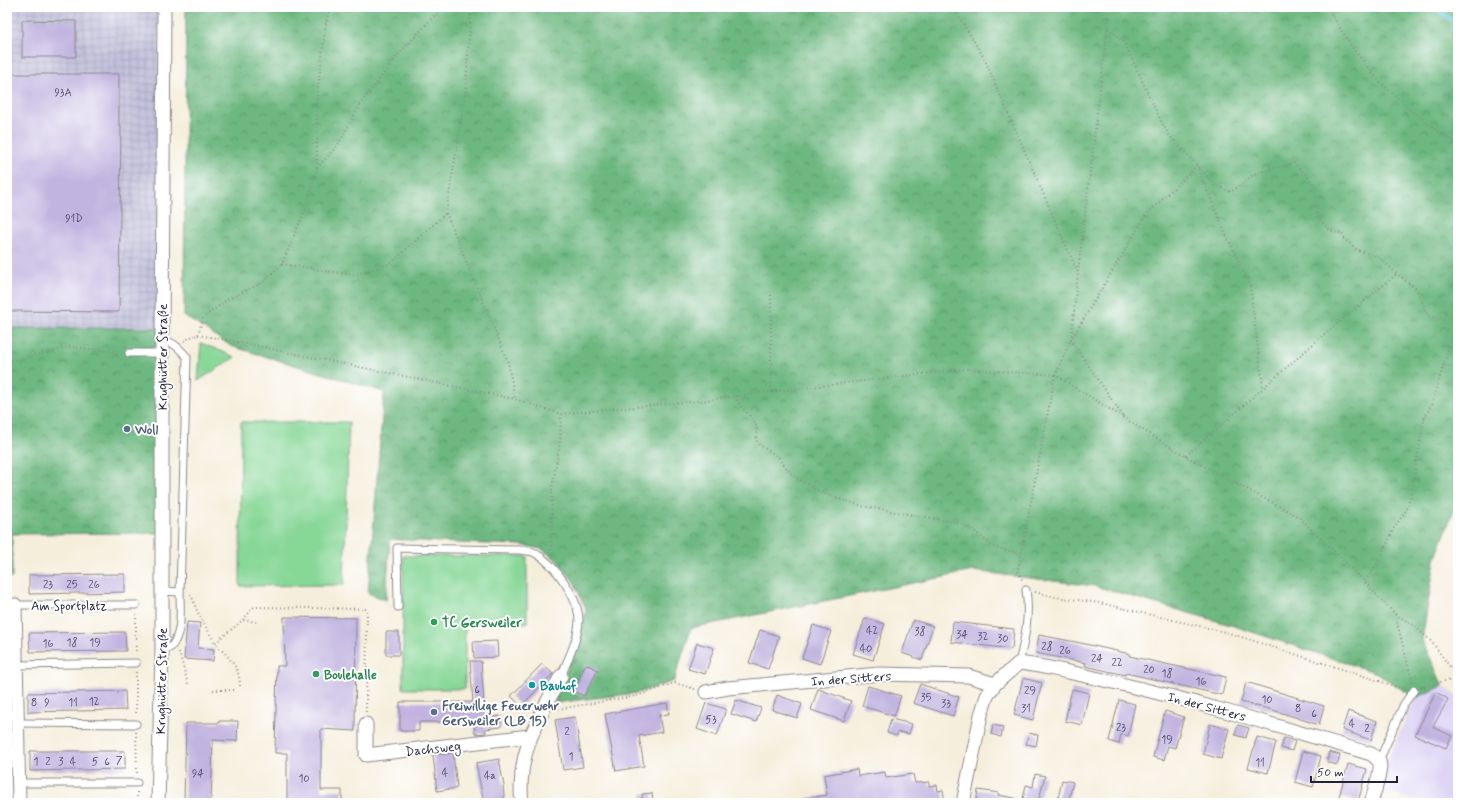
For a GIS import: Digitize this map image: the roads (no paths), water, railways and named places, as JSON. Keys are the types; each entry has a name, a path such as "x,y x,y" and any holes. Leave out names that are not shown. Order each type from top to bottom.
{"street":[{"name":"Krughütter Straße","path":"158,803 162,650 164,7"},
{"name":"Am Sportplatz","path":"15,605 19,803"},
{"path":"963,803 981,715 987,696 995,684 1019,663"},
{"name":"In der Sitters","path":"1019,663 1168,695 1371,754 1379,761"},
{"name":"In der Sitters","path":"706,692 728,688 879,674 968,676 995,684"},
{"path":"522,803 521,793 524,758 530,736 561,676"},
{"name":"Dachsweg","path":"366,724 366,754 530,736"},
{"path":"1371,803 1378,776 1379,761"}],"lane":[{"path":"162,340 170,341 179,347 187,357 180,615 176,642 171,647 162,650"},
{"path":"128,353 162,354"},
{"path":"398,607 397,548 520,550 535,553 551,565 575,600 579,620 574,644 561,676"},
{"path":"1019,663 1025,640 1028,603 1026,590"},
{"path":"162,591 180,592"},
{"name":"Am Sportplatz","path":"15,605 136,605"},
{"path":"16,665 136,664"},
{"path":"1379,761 1404,704 1414,690"},
{"path":"17,723 136,724"},
{"path":"18,783 137,783"}],"waterway":[{"path":"1434,7 1458,25"}],"place":[{"name":"Woll","path":"127,429"},
{"name":"TC Gersweiler","path":"434,622"},
{"name":"Boulehalle","path":"316,674"},
{"name":"Bauhof","path":"532,685"},
{"name":"Freiwillige Feuerwehr Gersweiler (LB 15)","path":"434,712"}]}
